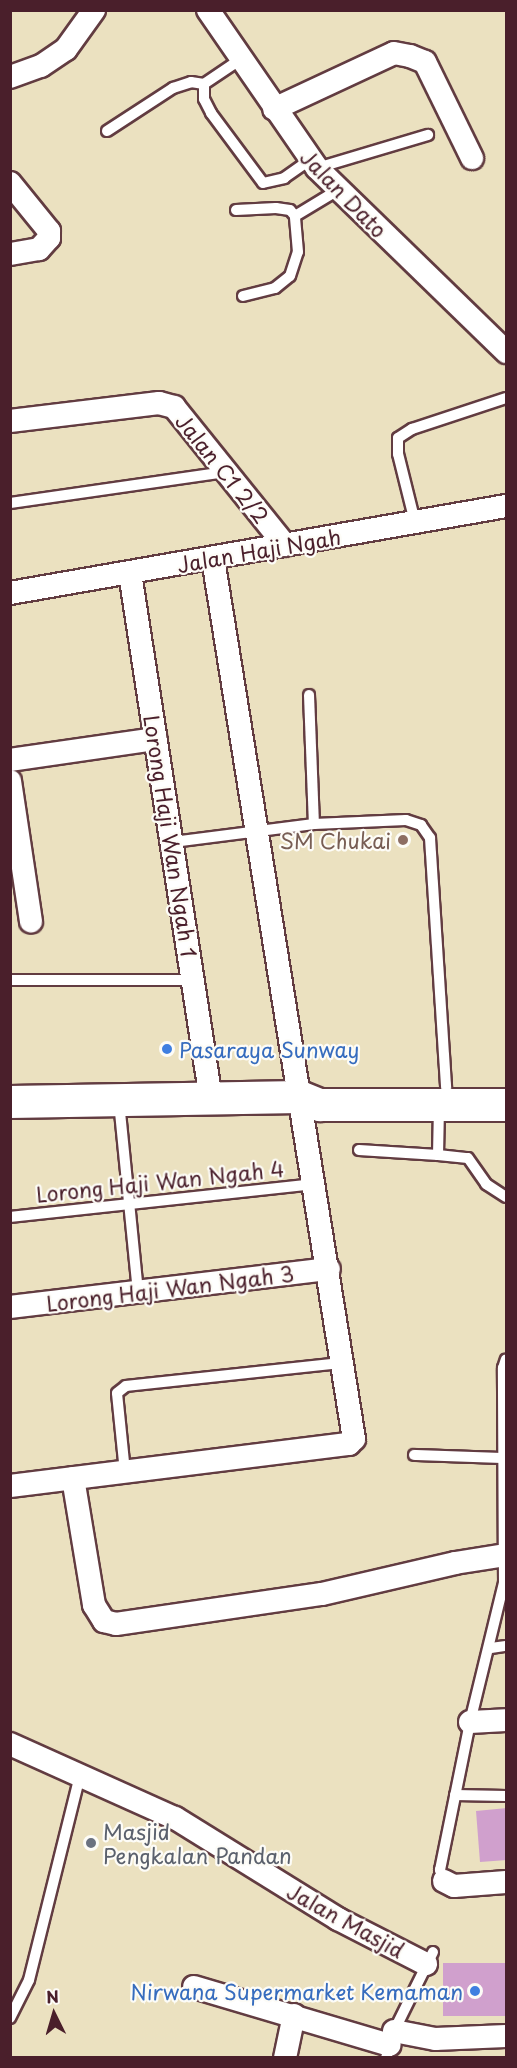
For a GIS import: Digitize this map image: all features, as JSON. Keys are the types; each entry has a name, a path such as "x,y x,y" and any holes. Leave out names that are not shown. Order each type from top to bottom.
{"main road":[{"path":"443,1096 507,1086"},
{"path":"10,1102 300,1097 320,1087 443,1096 507,1105"}],"street":[{"path":"10,77 41,66 66,49 93,10"},
{"name":"Jalan Dato","path":"208,10 314,164 338,190 503,340"},
{"path":"274,109 394,53 410,56 425,62 472,158"},
{"path":"10,183 49,231 49,238 39,249 10,254"},
{"name":"Jalan C1 2/2","path":"10,421 159,403 174,406 285,545"},
{"name":"Jalan Haji Ngah","path":"10,593 507,506"},
{"path":"10,1486 349,1444 355,1432 213,559"},
{"name":"Lorong Haji Wan Ngah 1","path":"130,573 211,1099"},
{"path":"10,760 155,738"},
{"path":"10,781 31,921"},
{"name":"Lorong Haji Wan Ngah 3","path":"10,1307 329,1269"},
{"path":"73,1478 94,1605 97,1615 110,1623 322,1594 455,1563 506,1555"},
{"path":"470,1722 507,1720"},
{"name":"Jalan Masjid","path":"14,1750 175,1818 338,1919 429,1958"},
{"path":"444,1881 454,1886 507,1882"},
{"path":"194,1987 390,2045 435,2039 507,2036"},
{"path":"285,2058 294,2015"}],"lane":[{"path":"107,131 184,83 204,84 241,60"},
{"path":"204,84 204,99 211,113 263,183 284,178 314,164 428,135"},
{"path":"295,216 338,190"},
{"path":"236,210 276,208 290,210 295,216 298,252 290,276 275,288 243,296"},
{"path":"416,522 398,454 398,438 412,429 507,398"},
{"path":"10,503 226,472"},
{"path":"309,694 314,824"},
{"path":"172,842 256,829 314,824 406,820 421,825 430,838 443,1096 438,1155"},
{"path":"10,980 193,980"},
{"path":"118,1099 138,1292"},
{"path":"359,1150 468,1158 486,1184 507,1197"},
{"name":"Lorong Haji Wan Ngah 4","path":"10,1217 314,1184"},
{"path":"444,1881 441,1870 455,1795 470,1722 491,1648 506,1555 503,1368 507,1359"},
{"path":"125,1472 117,1393 126,1386 345,1363"},
{"path":"414,1455 504,1458"},
{"path":"491,1648 507,1646"},
{"path":"10,2018 29,1980 80,1776"},
{"path":"455,1795 507,1796"},
{"path":"390,2045 429,1958"}],"building":[{"path":"507,1808 507,1860 480,1862 476,1811"},
{"name":"Nirwana Supermarket Kemaman","path":"443,1963 506,1963 506,2016 443,2016"}],"place":[{"name":"SM Chukai","path":"403,840"},
{"name":"Pasaraya Sunway","path":"167,1049"},
{"name":"Masjid Pengkalan Pandan","path":"91,1843"},
{"name":"Nirwana Supermarket Kemaman","path":"475,1991"}]}
